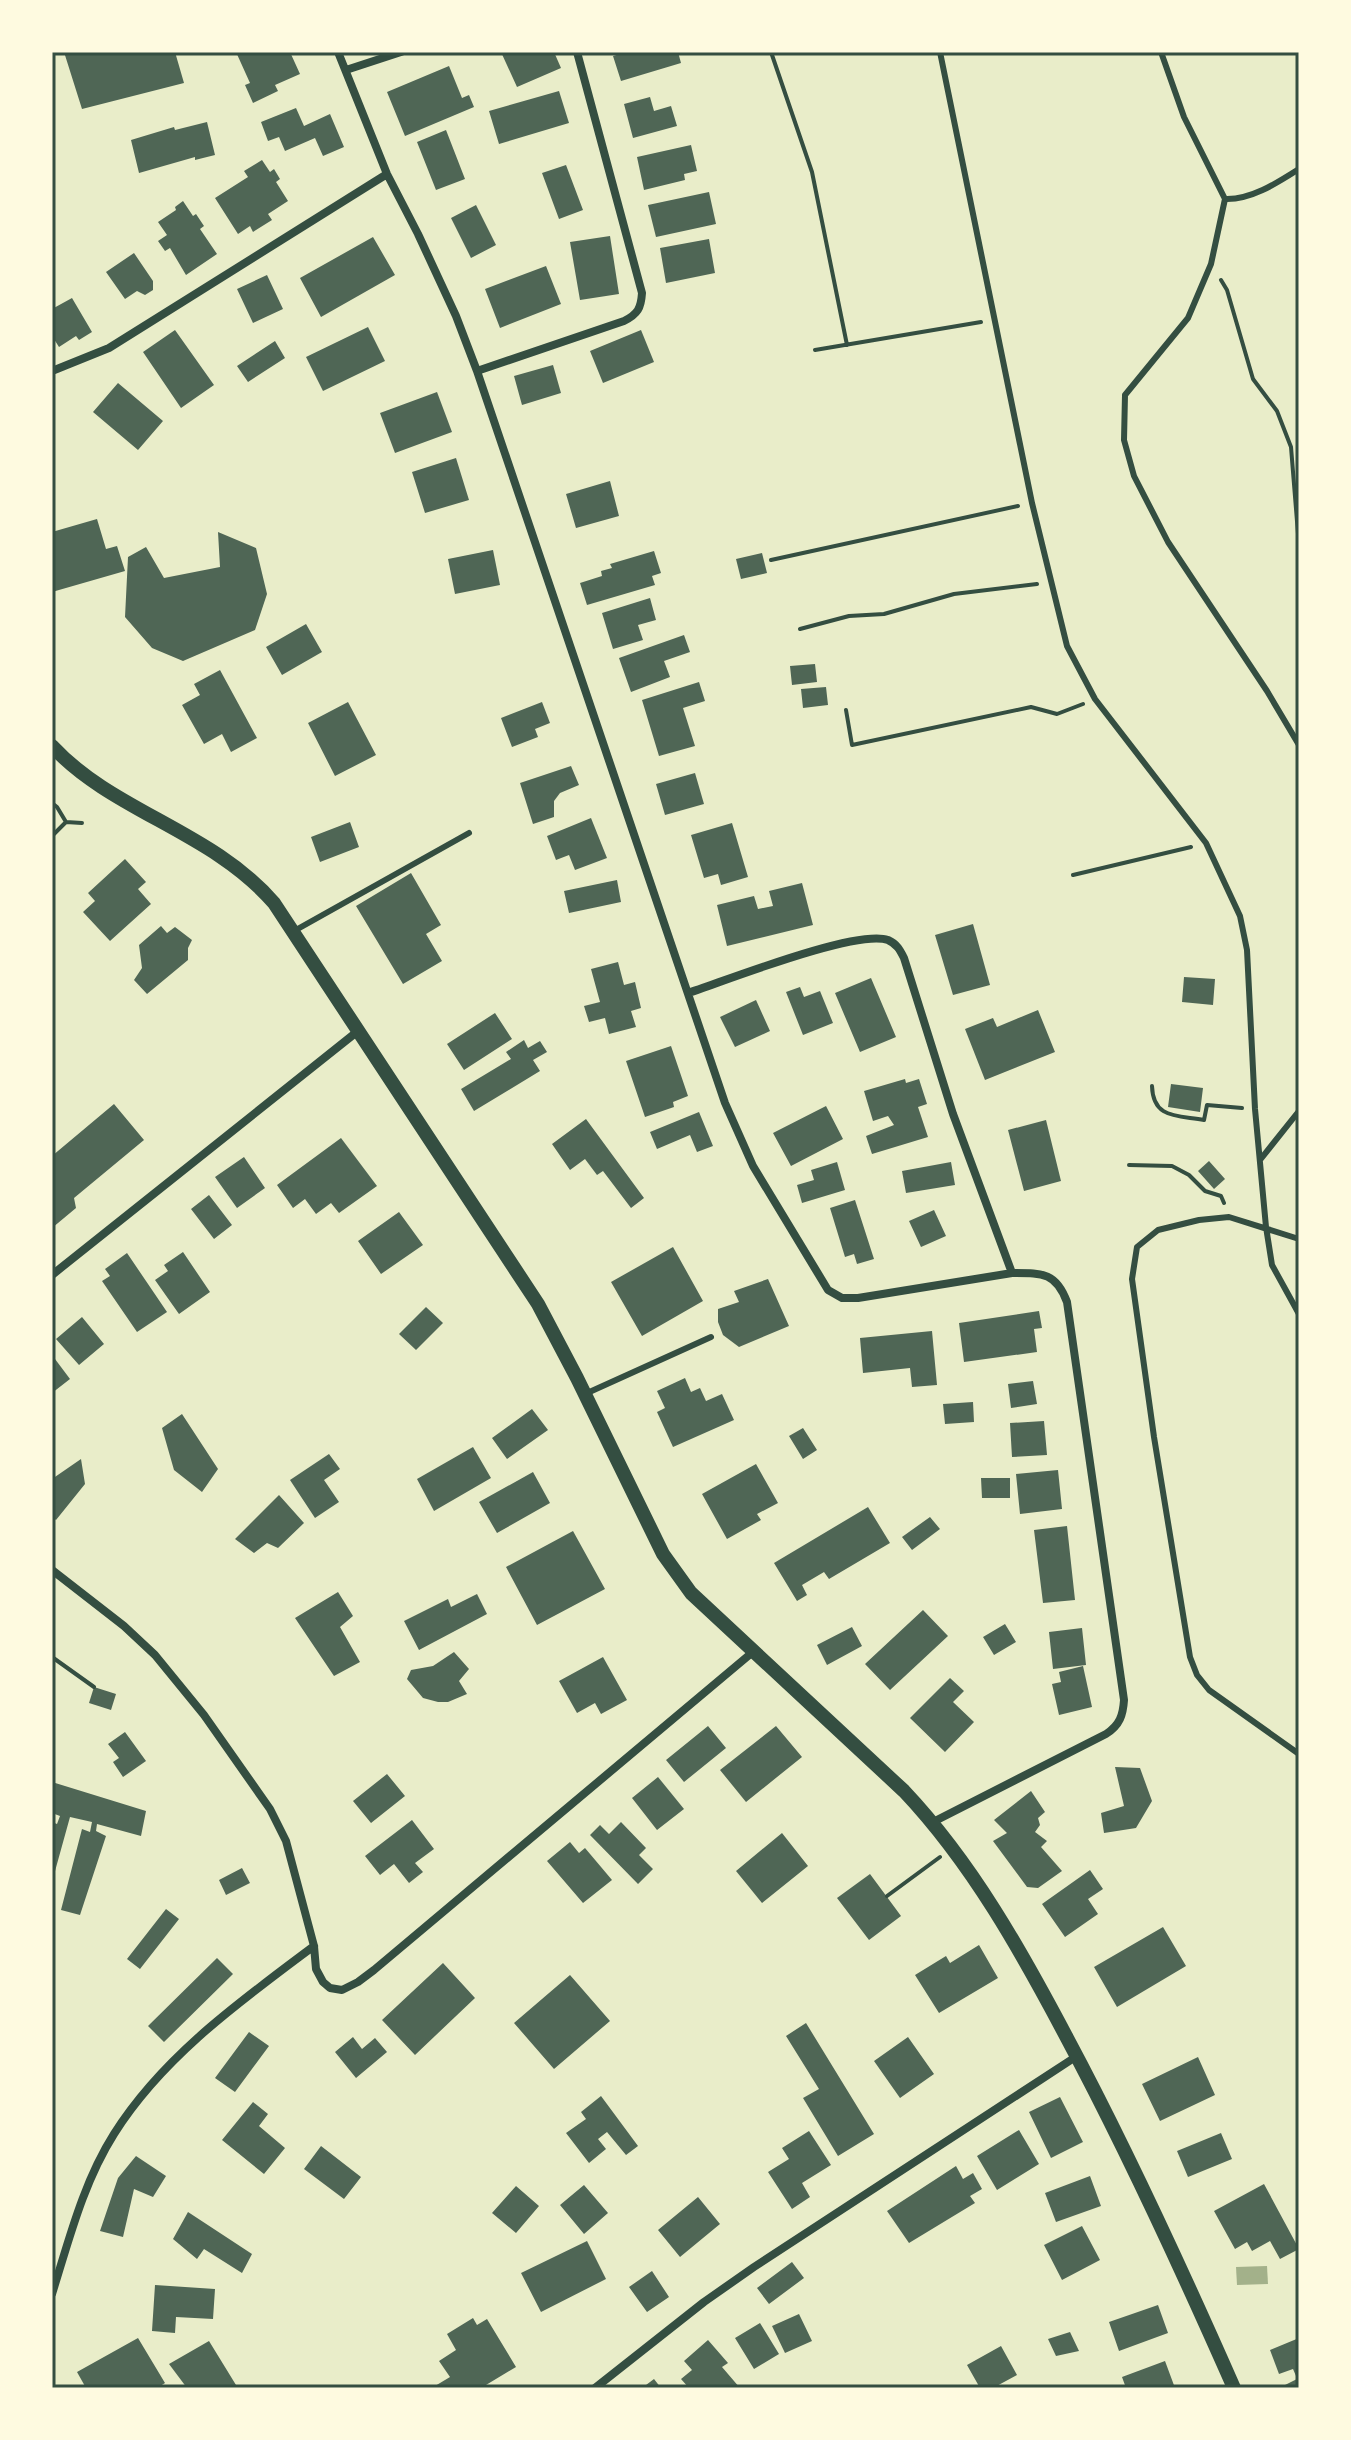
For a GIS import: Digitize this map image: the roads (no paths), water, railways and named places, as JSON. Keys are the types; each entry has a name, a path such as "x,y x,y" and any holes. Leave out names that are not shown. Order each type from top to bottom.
{"street":[{"path":"338,52 387,174 456,316 477,371 738,1134 806,1255 832,1294 842,1298 1012,1273 1050,1277 1061,1287 1067,1302 1124,1700 1123,1712 1119,1722 1106,1734 933,1822"},
{"path":"346,70 401,52"},
{"path":"477,371 624,321 641,308 642,293 577,52"},
{"path":"52,371 109,348 387,174"},
{"path":"53,750 117,795 195,839 243,871 274,903 538,1304 676,1575 691,1593 883,1770 933,1822 989,1901 1077,2056 1152,2208 1234,2388"},
{"path":"688,993 829,947 864,940 887,940 898,946 953,1114 1012,1273"},
{"path":"52,1275 358,1031"},
{"path":"52,1570 124,1626 155,1655 204,1715 270,1809 286,1841 314,1946 316,1969 330,1988 342,1990 358,1982 754,1651"},
{"path":"52,2294 90,2181 113,2135 143,2095 206,2031 314,1946"},
{"path":"595,2388 704,2302 754,2267 1077,2056"}],"lane":[{"path":"940,52 1032,503 1067,646 1095,699 1206,843 1240,916 1247,950 1255,1109 1266,1227 1272,1265 1299,1314"},
{"path":"1161,52 1184,117 1225,199 1211,264 1188,318 1125,395 1124,440 1134,476 1168,542 1299,745"},
{"path":"1225,199 1238,200 1274,185 1299,169"},
{"path":"294,931 469,833"},
{"path":"1260,1160 1299,1111"},
{"path":"1299,1239 1229,1217 1199,1220 1158,1230 1137,1247 1132,1279 1190,1657 1197,1675 1209,1690 1299,1754"},
{"path":"585,1394 711,1337"}]}
